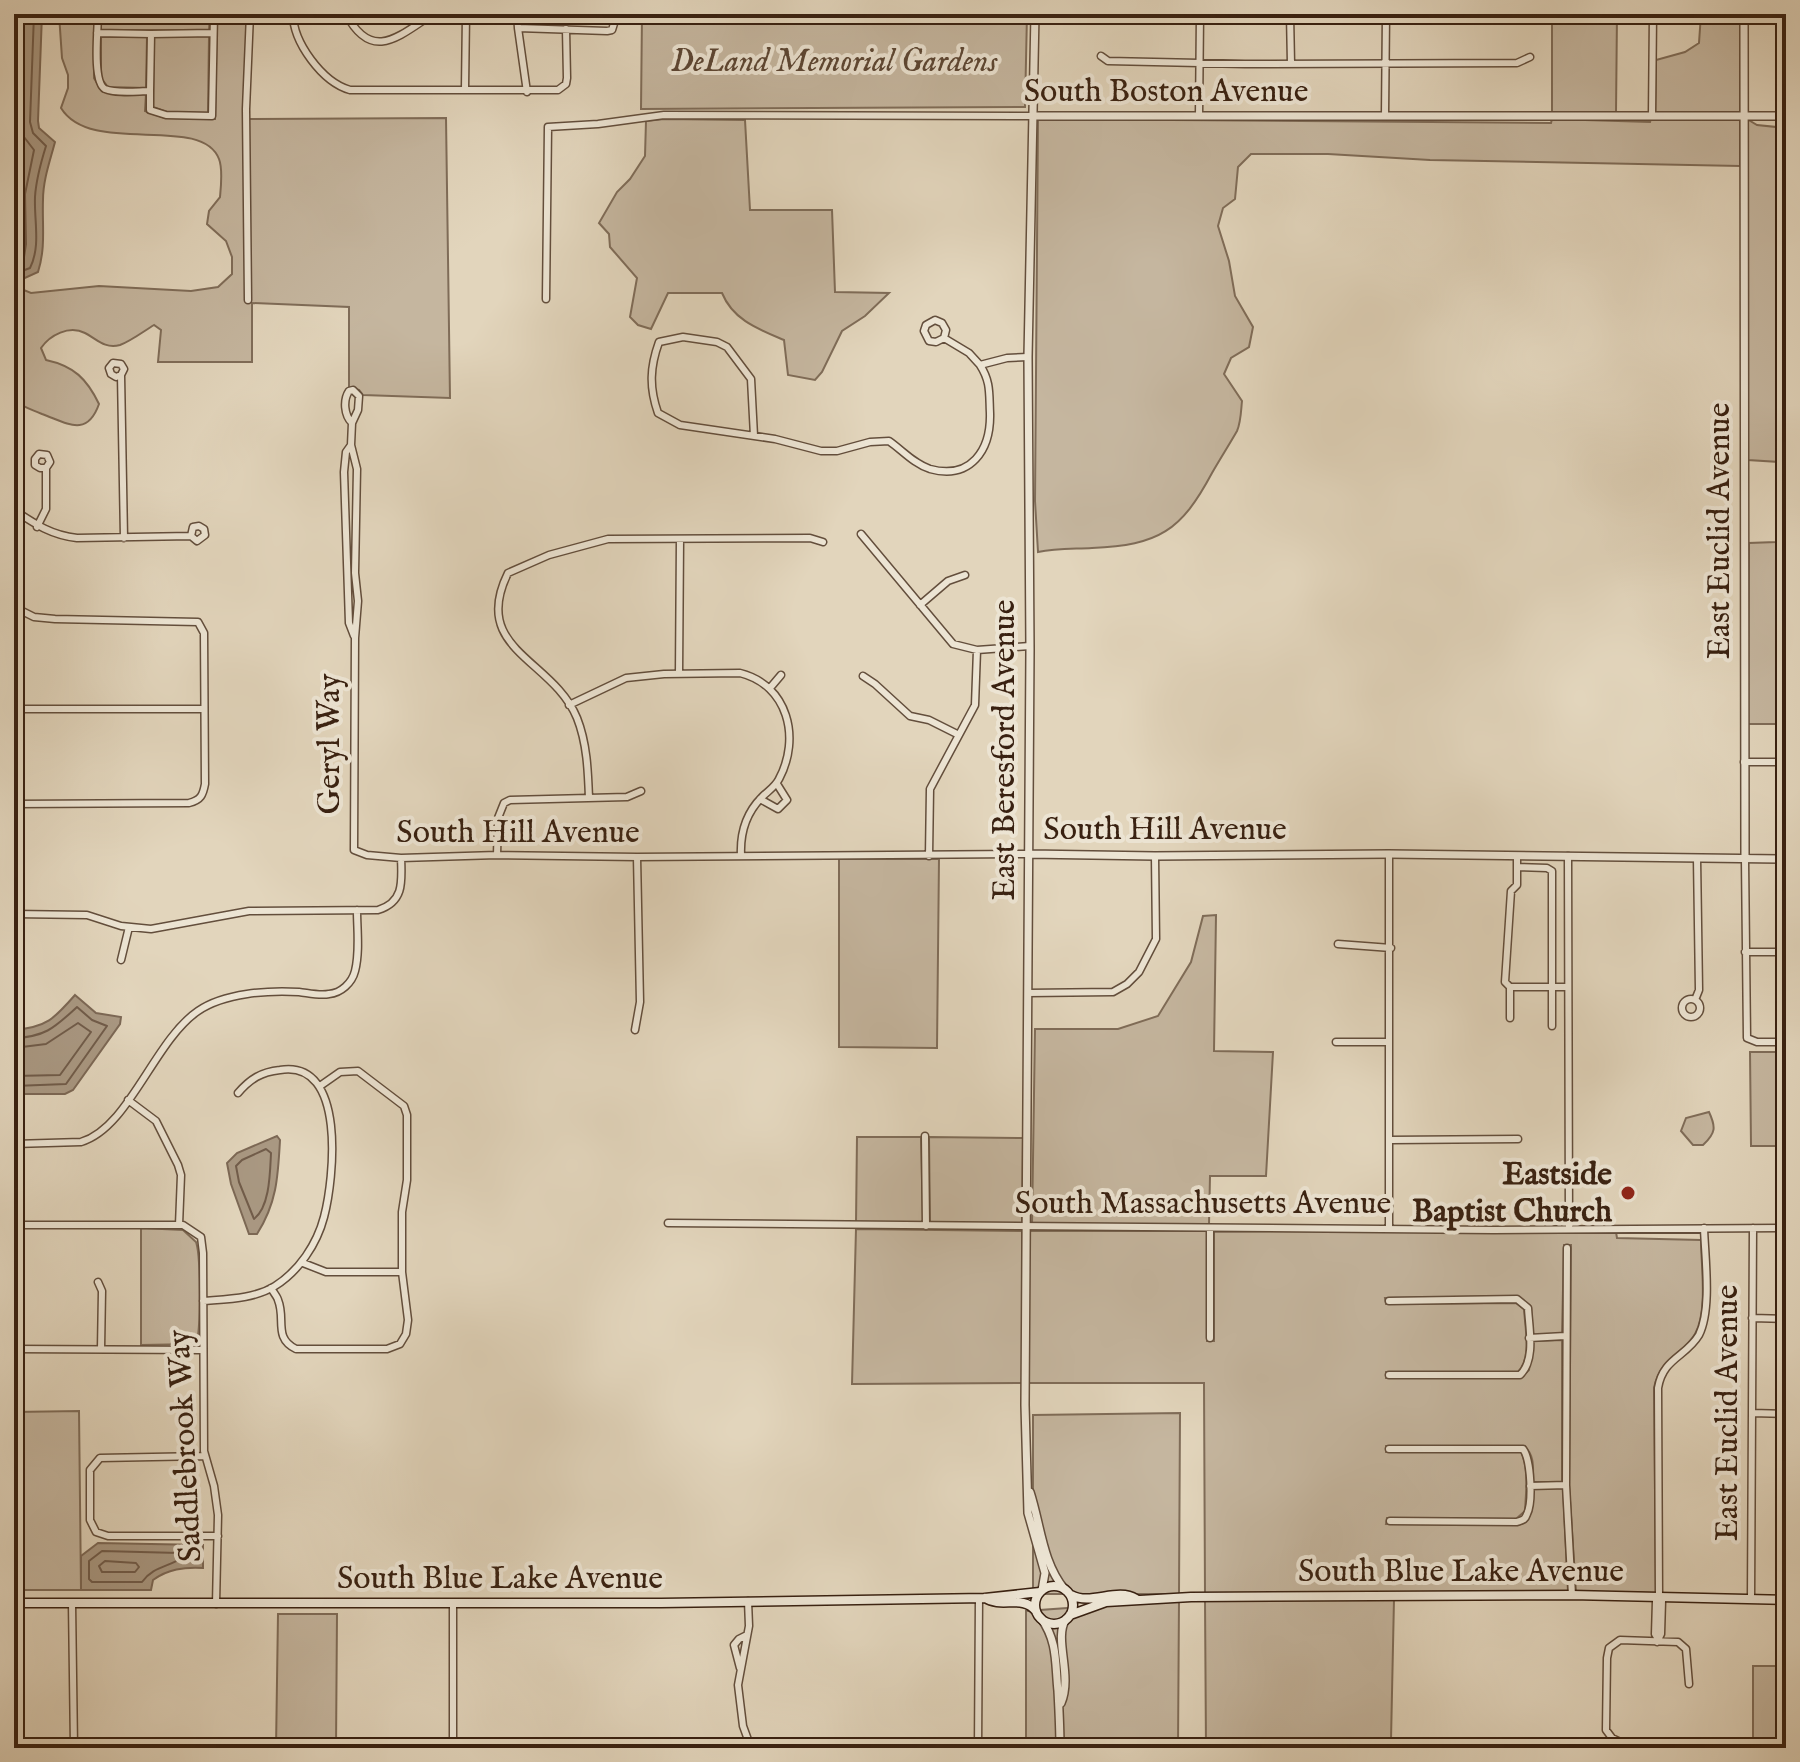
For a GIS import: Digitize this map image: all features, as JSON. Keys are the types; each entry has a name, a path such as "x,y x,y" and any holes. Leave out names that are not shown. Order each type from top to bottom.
{"main road":[{"path":"1054,1586 1068,1592 1073,1604 1068,1617 1050,1623 1039,1615 1036,1602 1041,1591 1054,1586"},
{"name":"South Blue Lake Avenue","path":"14,1603 665,1603 982,1598 1041,1591"},
{"name":"South Blue Lake Avenue","path":"1068,1592 1084,1599 1132,1596 1136,1599"},
{"name":"South Blue Lake Avenue","path":"1068,1617 1094,1605 1136,1599 1572,1595 1786,1600"},
{"name":"South Blue Lake Avenue","path":"982,1598 995,1603 1024,1602 1039,1615"}],"street":[{"path":"98,14 97,78 100,85 106,90 150,91"},
{"path":"151,34 150,110 166,115 212,116 214,14"},
{"path":"248,300 246,109 250,14"},
{"path":"293,14 293,31 318,67 341,88 350,90 558,90 566,84 567,78 566,29"},
{"path":"346,14 364,38 381,43 433,14"},
{"path":"465,89 466,14"},
{"path":"517,14 527,92"},
{"path":"518,28 612,30 617,14"},
{"name":"East Beresford Avenue","path":"1035,14 1028,357 1030,646 1026,1227 1028,1513 1045,1573 1041,1591"},
{"path":"1199,116 1200,14"},
{"path":"1290,14 1291,64"},
{"path":"1385,116 1386,14"},
{"path":"1652,116 1653,14"},
{"name":"East Euclid Avenue","path":"1744,14 1747,1038 1757,1042 1786,1042"},
{"path":"97,33 213,33"},
{"path":"1101,56 1108,61 1291,64 1517,63 1530,57"},
{"name":"South Boston Avenue","path":"546,299 548,127 664,115 1786,116"},
{"path":"754,436 751,379 727,347 717,342 683,337 659,342 651,364 650,392 658,413 680,425 754,436 821,451 889,441 919,465 945,471 976,460 990,434 990,389 980,365 969,353 944,338"},
{"path":"980,365 1007,358 1028,357"},
{"path":"121,375 124,538"},
{"name":"Geryl Way","path":"352,423 345,407 346,395 353,390 359,396 360,403 352,423 351,445 357,469 349,623 355,638 354,850"},
{"name":"Geryl Way","path":"351,445 346,452 351,576"},
{"path":"37,527 48,499 46,468"},
{"path":"346,493 357,493"},
{"path":"14,510 37,527 58,536 191,536"},
{"path":"861,534 953,644 977,650 1030,646"},
{"path":"589,798 587,754 576,716 555,685 511,644 501,630 497,611 508,573 549,555 608,539 810,538 823,542"},
{"path":"679,674 680,539"},
{"path":"920,605 948,581 965,575"},
{"path":"14,804 189,803 198,801 205,784 204,633 198,622 55,619 34,617 15,607"},
{"path":"929,856 930,789 975,705 977,650"},
{"path":"569,705 626,678 740,673 752,676 770,688 781,700 790,724 785,767 777,784 760,799 744,822 741,855"},
{"path":"770,688 781,675"},
{"path":"863,676 910,716 929,720 959,735"},
{"path":"14,709 204,709"},
{"path":"1744,762 1786,762"},
{"path":"760,799 778,809 782,807 787,800 777,784"},
{"path":"497,855 498,818 504,803 510,800 627,797 641,791"},
{"name":"South Hill Avenue","path":"354,850 367,855 401,858 497,855 1389,854 1786,859"},
{"path":"1389,854 1389,1229"},
{"path":"1028,993 1113,992 1139,972 1156,939 1155,856"},
{"path":"1517,856 1517,885 1511,891 1505,982 1510,987 1568,987"},
{"path":"1568,856 1569,1228"},
{"path":"635,1030 640,1002 637,857"},
{"path":"20,973 17,914 87,915 129,927 151,929 249,911 378,910 394,903 401,892 401,858"},
{"path":"1695,1000 1699,990 1697,858"},
{"path":"1517,867 1547,868 1552,871 1552,1026"},
{"path":"14,1144 92,1139 106,1128 162,1049 198,1011 238,996 260,992 327,995 347,985 355,971 357,910"},
{"path":"121,960 129,927"},
{"path":"1338,944 1391,948"},
{"path":"1745,952 1786,952"},
{"path":"1510,987 1510,1018"},
{"path":"1336,1042 1389,1042"},
{"path":"203,1301 237,1299 271,1288 303,1263 325,1216 333,1142 332,1121 320,1086 300,1071 284,1069 260,1074 238,1093"},
{"path":"271,1288 279,1301 282,1335 287,1344 296,1349 387,1349 400,1344 406,1334 408,1320 402,1272 402,1212 407,1180 407,1115 404,1106 358,1071 340,1072 320,1086"},
{"path":"14,1225 179,1225 181,1175 178,1165 156,1121 128,1100"},
{"path":"925,1136 926,1226"},
{"path":"1390,1140 1518,1139"},
{"name":"South Massachusetts Avenue","path":"668,1223 1389,1229 1786,1228"},
{"name":"Saddlebrook Way","path":"179,1225 201,1237 205,1456 218,1515 216,1604"},
{"path":"1210,1228 1210,1338"},
{"path":"1658,1640 1662,1601 1659,1598 1658,1388 1666,1366 1693,1342 1701,1329 1705,1308 1704,1228"},
{"name":"East Euclid Avenue","path":"1751,1599 1753,1228"},
{"path":"1567,1248 1566,1485 1572,1595"},
{"path":"303,1263 326,1272 402,1272"},
{"path":"98,1282 102,1291 101,1349"},
{"path":"1389,1301 1517,1299 1528,1308 1529,1338 1528,1361 1520,1375 1389,1375"},
{"path":"1752,1318 1786,1319"},
{"path":"1529,1338 1565,1336"},
{"path":"14,1349 203,1350"},
{"path":"1752,1413 1786,1414"},
{"path":"1389,1449 1523,1449 1529,1462 1530,1486 1528,1512 1525,1519 1517,1522 1390,1521"},
{"path":"205,1456 100,1458 90,1470 90,1520 96,1532 108,1536 218,1536"},
{"path":"1530,1486 1566,1485"},
{"name":"East Beresford Avenue","path":"1028,1487 1046,1555 1058,1581 1068,1592"},
{"path":"978,1748 982,1598"},
{"path":"748,1601 747,1635 738,1685 743,1726 751,1748"},
{"path":"72,1603 74,1748"},
{"path":"453,1603 453,1748"},
{"path":"1039,1615 1057,1653 1061,1703 1060,1748"},
{"path":"1061,1703 1066,1687 1060,1633 1068,1617"},
{"path":"740,1668 734,1645 747,1635"},
{"path":"1633,1748 1612,1738 1606,1730 1609,1648 1620,1640 1678,1642 1686,1649 1689,1684"}],"green space":[{"path":"59,14 94,14 94,78 98,85 116,94 146,94 145,111 165,118 215,119 217,14 249,14 249,119 446,118 450,398 363,395 359,390 349,388 349,307 252,303 252,362 158,362 161,330 154,325 129,341 114,346 105,345 79,331 66,331 49,339 41,348 46,360 72,370 90,387 99,404 94,415 89,421 75,425 14,400 14,286 31,293 99,286 191,291 218,287 232,274 232,257 226,241 207,224 209,211 220,197 219,159 208,146 191,139 119,134 76,122 61,108 68,88 68,75 62,58"},
{"path":"101,14 210,14 209,30 101,30"},
{"name":"DeLand Memorial Gardens","path":"642,14 1027,14 1025,107 641,109"},
{"path":"1552,14 1617,14 1616,113 1552,113"},
{"path":"1701,14 1740,14 1740,113 1655,113 1656,60 1685,52 1699,43"},
{"path":"209,36 208,113 167,112 153,107 154,37"},
{"path":"101,37 147,37 146,88 108,87 101,78"},
{"path":"1038,119 1551,123 1552,119 1650,122 1651,119 1740,119 1740,166 1251,154 1238,167 1235,199 1223,208 1218,226 1229,261 1235,296 1253,327 1249,347 1231,358 1224,374 1242,401 1237,431 1190,509 1166,531 1135,543 1038,552 1035,501"},
{"path":"1747,119 1757,125 1786,128 1786,724 1748,724 1749,543 1776,542 1779,462 1748,460"},
{"path":"745,120 750,210 832,210 835,292 889,293 865,316 842,331 815,380 788,375 784,340 740,317 722,293 668,293 651,329 638,325 630,317 637,278 610,247 609,234 599,223 617,192 645,156 646,121"},
{"path":"839,859 939,859 937,1048 839,1047"},
{"path":"1216,915 1214,1051 1273,1052 1266,1176 1210,1176 1209,1225 1032,1224 1035,1029 1118,1029 1158,1016 1191,962 1203,916"},
{"path":"1750,1052 1786,1052 1786,1146 1751,1146"},
{"path":"1709,1112 1714,1126 1712,1133 1703,1145 1693,1145 1681,1131 1686,1118"},
{"path":"857,1137 921,1137 923,1223 856,1223"},
{"path":"929,1137 1023,1138 1022,1224 930,1223"},
{"path":"141,1228 183,1230 196,1242 200,1294 196,1344 141,1345"},
{"path":"856,1229 1022,1231 1022,1383 852,1384"},
{"path":"1029,1231 1207,1231 1207,1341 1214,1341 1214,1231 1616,1232 1617,1238 1701,1240 1703,1301 1699,1324 1690,1341 1661,1370 1654,1388 1656,1593 1576,1592 1569,1485 1571,1245 1564,1245 1562,1334 1533,1335 1531,1307 1517,1296 1385,1298 1386,1304 1516,1303 1524,1309 1527,1342 1525,1359 1518,1372 1386,1372 1386,1378 1520,1378 1529,1370 1533,1341 1562,1340 1562,1482 1533,1482 1532,1458 1524,1446 1386,1446 1386,1452 1521,1451 1526,1481 1525,1511 1516,1519 1387,1518 1386,1524 1517,1525 1530,1515 1533,1489 1563,1488 1568,1592 1205,1594 1204,1383 1029,1383"},
{"path":"79,1411 81,1590 14,1590 14,1412"},
{"path":"1180,1413 1179,1594 1033,1594 1033,1415"},
{"path":"1394,1599 1391,1740 1574,1742 1574,1748 1206,1748 1205,1600"},
{"path":"1179,1600 1178,1748 1026,1748 1026,1611"},
{"path":"278,1614 337,1614 336,1748 276,1748"},
{"path":"1753,1666 1786,1666 1786,1748 1753,1748"}],"water":[{"path":"14,14 42,14 38,121 39,128 55,142 44,185 43,245 38,272 14,283"},
{"path":"75,995 96,1013 121,1017 120,1024 73,1090 65,1094 14,1094 14,1030 34,1027 49,1020"},
{"path":"277,1136 280,1140 273,1200 257,1234 249,1234 227,1163 237,1153"},
{"path":"98,1543 203,1545 203,1568 183,1568 164,1573 153,1580 151,1590 81,1590 81,1556"}],"place":[{"name":"Eastside Baptist Church","path":"1628,1193"}]}
